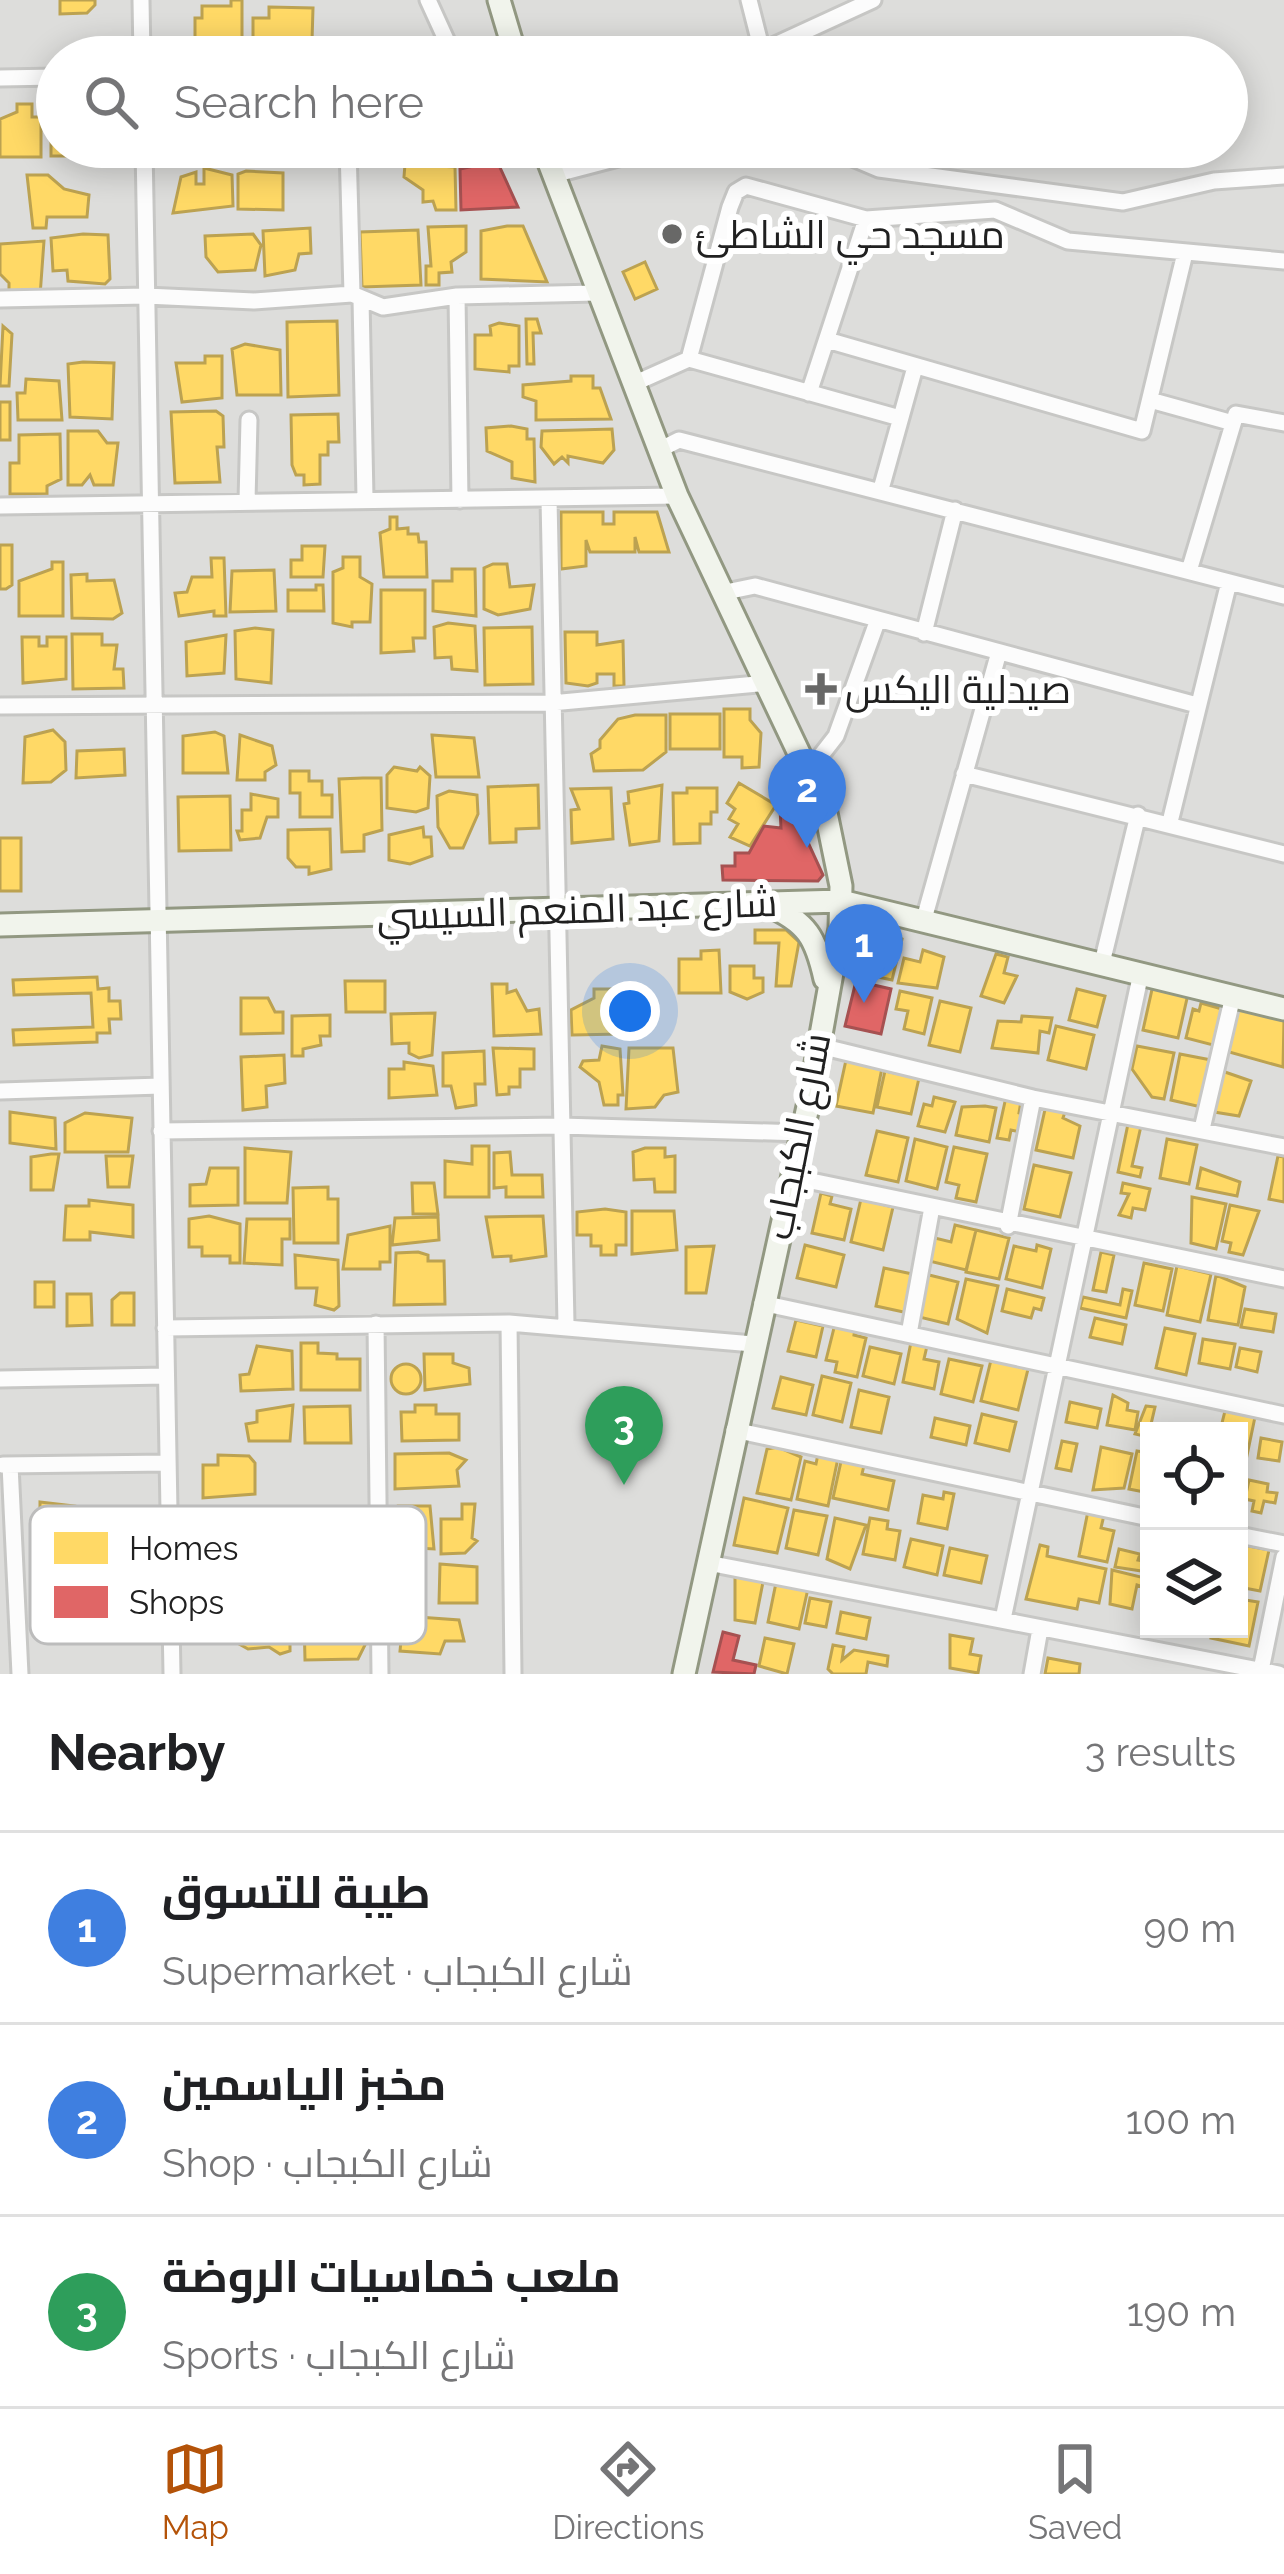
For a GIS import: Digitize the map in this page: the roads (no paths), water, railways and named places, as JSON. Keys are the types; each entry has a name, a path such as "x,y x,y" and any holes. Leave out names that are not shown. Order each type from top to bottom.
{"main road":[{"path":"499,0 510,36"},
{"name":"شارع الكبجاب","path":"551,168 677,496 808,772 832,834 841,901 802,1133 684,1674"},
{"name":"شارع عبد المنعم السيسي","path":"0,925 841,901 1284,1009"},
{"path":"762,903 796,917 811,932 827,988"}],"street":[{"path":"141,0 142,36"},
{"path":"428,0 444,36"},
{"path":"749,0 758,36"},
{"path":"800,36 873,0"},
{"path":"0,78 36,77"},
{"path":"144,168 169,1506"},
{"path":"349,168 365,498"},
{"path":"554,175 580,168"},
{"path":"876,168 1124,202 1214,181 1284,176"},
{"path":"689,359 736,192 746,186 866,219 919,220 994,210 1068,241 1119,242 1284,261"},
{"path":"808,393 866,219"},
{"path":"827,340 1138,432 1185,253"},
{"path":"0,299 146,296 254,301 357,296 383,307 457,296 597,292"},
{"path":"457,296 460,500"},
{"path":"633,383 689,359 901,418"},
{"path":"881,489 915,367"},
{"path":"1150,400 1233,423"},
{"path":"1189,571 1233,423 1243,412 1284,423"},
{"path":"248,501 249,420"},
{"path":"659,450 679,440 1284,596"},
{"path":"0,506 677,496"},
{"path":"549,499 566,1324"},
{"path":"924,633 955,511"},
{"path":"1170,823 1229,582"},
{"path":"721,593 755,586 1197,706"},
{"path":"808,772 836,736 878,622"},
{"path":"924,919 999,652"},
{"path":"0,706 154,701 551,703 768,682"},
{"path":"964,774 1284,854"},
{"path":"1102,963 1138,815"},
{"path":"1003,1619 1142,973"},
{"path":"1202,1129 1233,996"},
{"path":"815,1045 1033,1098 1284,1147"},
{"path":"0,1091 160,1086"},
{"path":"1008,1226 1033,1098"},
{"path":"161,1131 561,1126 802,1133"},
{"path":"792,1177 1008,1226 1284,1279"},
{"path":"909,1334 932,1207"},
{"path":"762,1303 1284,1415"},
{"path":"509,1323 513,1674"},
{"path":"376,1324 378,1506"},
{"path":"165,1328 566,1324 753,1344"},
{"path":"0,1379 166,1376"},
{"path":"734,1430 1140,1516"},
{"path":"20,1674 5,1465 168,1463"},
{"path":"1248,1537 1284,1544"},
{"path":"1261,1670 1284,1557"},
{"path":"708,1563 1279,1674"},
{"path":"1032,1674 1040,1629"},
{"path":"171,1644 172,1674"},
{"path":"380,1644 380,1674"}],"place":[{"name":"مسجد حي الشاطئ","path":"672,234"},
{"name":"صيدلية اليكس","path":"821,689"},
{"name":"مخبز الياسمين","path":"807,848"},
{"name":"طيبة للتسوق","path":"864,1003"},
{"name":"ملعب خماسيات الروضة","path":"624,1485"}]}
